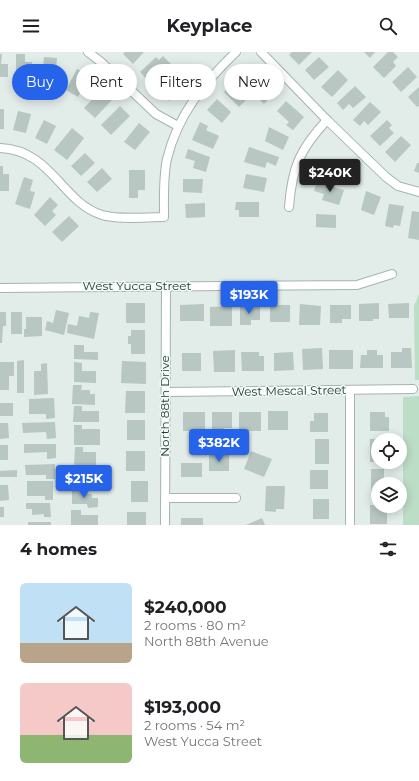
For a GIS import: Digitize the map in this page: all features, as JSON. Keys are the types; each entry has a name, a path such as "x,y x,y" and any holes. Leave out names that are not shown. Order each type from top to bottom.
{"street":[{"path":"88,52 101,62 156,114 178,126"},
{"path":"0,148 25,153 38,160 90,209 102,215 112,217 164,217 167,160 178,126 192,101 210,77 236,52"},
{"path":"261,52 327,120 386,177 398,186 419,192"},
{"path":"289,207 296,164 308,140 327,120"},
{"name":"West Yucca Street","path":"0,288 357,284 392,274"},
{"name":"North 88th Drive","path":"165,525 166,286"},
{"name":"West Mescal Street","path":"166,392 413,389"},
{"path":"350,390 350,525"},
{"path":"165,498 236,498"}],"green space":[{"path":"419,294 419,380 415,380 414,306"},
{"path":"419,396 419,525 403,525 403,513 407,513 407,477 403,477 403,469 407,469 407,433 403,433 403,397"}],"building":[{"path":"125,52 144,52 133,64 123,54"},
{"path":"292,52 312,52 299,65 289,55"},
{"path":"364,52 375,52 370,58"},
{"path":"388,52 393,52 398,57 393,62 396,66 384,78 373,67"},
{"path":"0,54 2,54 1,64 8,64 8,77 0,77"},
{"path":"16,54 25,54 25,62 32,62 32,64 16,64"},
{"path":"163,56 171,64 149,64 156,57 159,60"},
{"path":"44,57 57,58 56,64 43,64"},
{"path":"319,57 329,67 314,80 305,70"},
{"path":"145,67 145,77 140,72"},
{"path":"408,67 417,77 401,92 392,82"},
{"path":"338,70 348,80 332,97 321,87"},
{"path":"76,71 76,96 68,91 68,86"},
{"path":"355,86 366,97 353,108 349,104 343,110 337,103"},
{"path":"419,87 419,106 417,107 408,97"},
{"path":"217,99 231,112 222,123 207,110"},
{"path":"92,100 112,100 95,118 84,108"},
{"path":"232,100 246,100 239,107"},
{"path":"260,100 268,100 264,104"},
{"path":"286,101 304,117 293,130 286,125 289,122 277,111"},
{"path":"370,102 381,112 368,125 364,121 360,126 353,120"},
{"path":"120,106 130,116 111,135 101,125"},
{"path":"0,109 4,109 4,129 0,129"},
{"path":"18,111 31,114 26,133 13,130"},
{"path":"44,120 56,126 47,144 35,138"},
{"path":"387,120 392,125 389,128 394,133 380,146 370,136"},
{"path":"200,122 208,126 206,130 219,136 213,149 192,140"},
{"path":"139,123 150,132 135,150 124,142"},
{"path":"269,127 289,137 283,150 265,141"},
{"path":"72,128 84,138 67,160 54,150"},
{"path":"401,136 411,145 395,162 385,152"},
{"path":"249,147 279,157 276,166 267,162 265,168 244,162"},
{"path":"188,149 210,157 206,172 193,168 195,161 185,158"},
{"path":"85,153 95,163 81,176 71,166"},
{"path":"327,161 345,166 340,182 313,173 316,164 326,167"},
{"path":"417,163 419,163 419,173 414,171"},
{"path":"0,166 3,166 3,174 9,174 9,191 0,191"},
{"path":"102,168 112,179 97,192 87,182"},
{"path":"129,170 145,170 145,190 138,190 138,198 129,198"},
{"path":"246,174 267,178 264,192 243,188"},
{"path":"24,177 33,180 30,191 35,192 30,209 15,204"},
{"path":"183,179 203,179 202,193 183,192"},
{"path":"317,182 344,190 339,205 322,200 324,194 314,191"},
{"path":"366,191 381,197 374,215 361,210"},
{"path":"50,197 58,205 52,211 56,215 45,226 34,215"},
{"path":"236,202 259,202 259,217 239,217 239,210 235,210"},
{"path":"205,203 205,217 186,218 185,204"},
{"path":"389,204 404,206 400,226 394,225 393,228 385,226"},
{"path":"412,211 419,212 419,240 408,238"},
{"path":"316,214 336,215 336,228 316,227"},
{"path":"69,216 79,226 62,242 52,232"},
{"path":"126,303 145,303 145,323 126,323"},
{"path":"379,303 379,319 373,319 373,321 359,321 359,304"},
{"path":"409,303 409,318 389,318 388,304"},
{"path":"204,304 204,321 180,321 180,305"},
{"path":"300,304 321,306 320,325 299,325"},
{"path":"270,305 290,305 290,322 270,322"},
{"path":"330,305 351,305 351,319 342,319 342,323 330,323"},
{"path":"232,306 232,326 210,326 210,307"},
{"path":"240,306 260,306 260,320 251,320 251,325 240,325"},
{"path":"56,310 69,313 64,335 45,330 47,321 53,323"},
{"path":"0,312 6,312 6,326 3,326 2,343 0,343"},
{"path":"11,312 22,312 22,334 11,334"},
{"path":"90,312 99,313 94,339 67,333 68,324 77,326 79,316 89,318"},
{"path":"26,317 42,317 42,336 24,337"},
{"path":"131,330 145,330 145,354 131,354 131,344 128,344 128,336 131,336"},
{"path":"74,345 84,345 84,352 98,352 98,360 74,359"},
{"path":"322,348 323,369 303,370 302,349"},
{"path":"402,348 411,348 412,368 391,368 391,352 402,352"},
{"path":"235,350 235,372 214,372 213,351"},
{"path":"329,350 353,350 353,369 329,369"},
{"path":"367,350 377,350 377,355 383,355 383,368 360,368 361,355 367,355"},
{"path":"241,352 259,352 259,356 264,356 264,371 242,371"},
{"path":"293,352 294,370 274,371 274,353"},
{"path":"182,353 201,353 201,371 182,371"},
{"path":"24,360 24,393 17,393 17,361"},
{"path":"122,361 146,362 146,384 121,383"},
{"path":"0,362 14,362 14,376 9,376 9,390 0,390"},
{"path":"74,362 82,363 82,371 96,371 96,383 74,382"},
{"path":"47,363 48,394 34,395 34,371 41,371 41,364"},
{"path":"73,385 82,385 81,390 90,390 90,394 95,394 95,405 72,404"},
{"path":"126,391 145,391 145,413 125,413"},
{"path":"54,398 55,418 46,419 46,414 29,414 29,399"},
{"path":"0,403 13,403 13,416 0,416"},
{"path":"74,406 82,406 82,411 99,411 99,422 73,422"},
{"path":"268,411 288,411 288,430 268,430"},
{"path":"183,412 205,412 205,431 183,431"},
{"path":"212,412 232,412 232,428 224,428 224,433 212,433"},
{"path":"239,412 261,412 261,431 239,431"},
{"path":"370,412 385,412 385,417 389,417 389,431 370,431"},
{"path":"314,413 328,413 328,432 310,432 310,421 314,421"},
{"path":"127,420 145,420 145,440 127,440"},
{"path":"55,422 56,438 47,439 46,432 23,433 22,423"},
{"path":"0,423 8,423 9,438 0,439"},
{"path":"74,425 82,425 82,429 100,429 100,445 74,445"},
{"path":"315,439 329,439 329,464 315,464"},
{"path":"370,439 371,439 371,462"},
{"path":"24,444 56,444 56,458 47,459 47,452 24,453"},
{"path":"0,445 8,445 8,460 0,460"},
{"path":"75,447 83,447 83,452 96,452 96,467 74,467"},
{"path":"126,451 145,451 145,471 126,471"},
{"path":"251,451 272,459 264,477 244,469"},
{"path":"209,455 229,455 229,471 209,471"},
{"path":"181,463 202,463 202,477 181,477"},
{"path":"55,464 55,479 46,479 46,475 26,475 25,465"},
{"path":"73,468 82,468 82,473 101,473 101,487 73,486"},
{"path":"371,469 384,469 384,477 371,477"},
{"path":"17,470 17,477 0,477 0,471"},
{"path":"310,470 328,470 328,489 310,489"},
{"path":"27,481 53,481 53,500 45,500 45,496 27,496"},
{"path":"131,481 148,481 148,502 131,502"},
{"path":"0,485 8,485 9,500 0,501"},
{"path":"266,486 285,486 284,509 276,509 276,512 265,511"},
{"path":"72,489 81,489 81,494 92,494 92,498 98,498 98,507 88,508 87,504 72,504"},
{"path":"313,499 329,499 329,519 313,519"},
{"path":"26,503 50,503 51,517 44,517 44,514 32,515 32,509 26,509"},
{"path":"370,505 371,513 387,513 387,524 370,524"},
{"path":"0,507 4,507 4,517 0,517"},
{"path":"71,510 81,510 81,515 98,515 98,525 71,525"},
{"path":"127,512 146,512 146,525 127,525"},
{"path":"181,518 203,518 203,525 181,525"},
{"path":"262,518 265,525 246,525"},
{"path":"28,522 51,522 51,525 28,525"}]}
